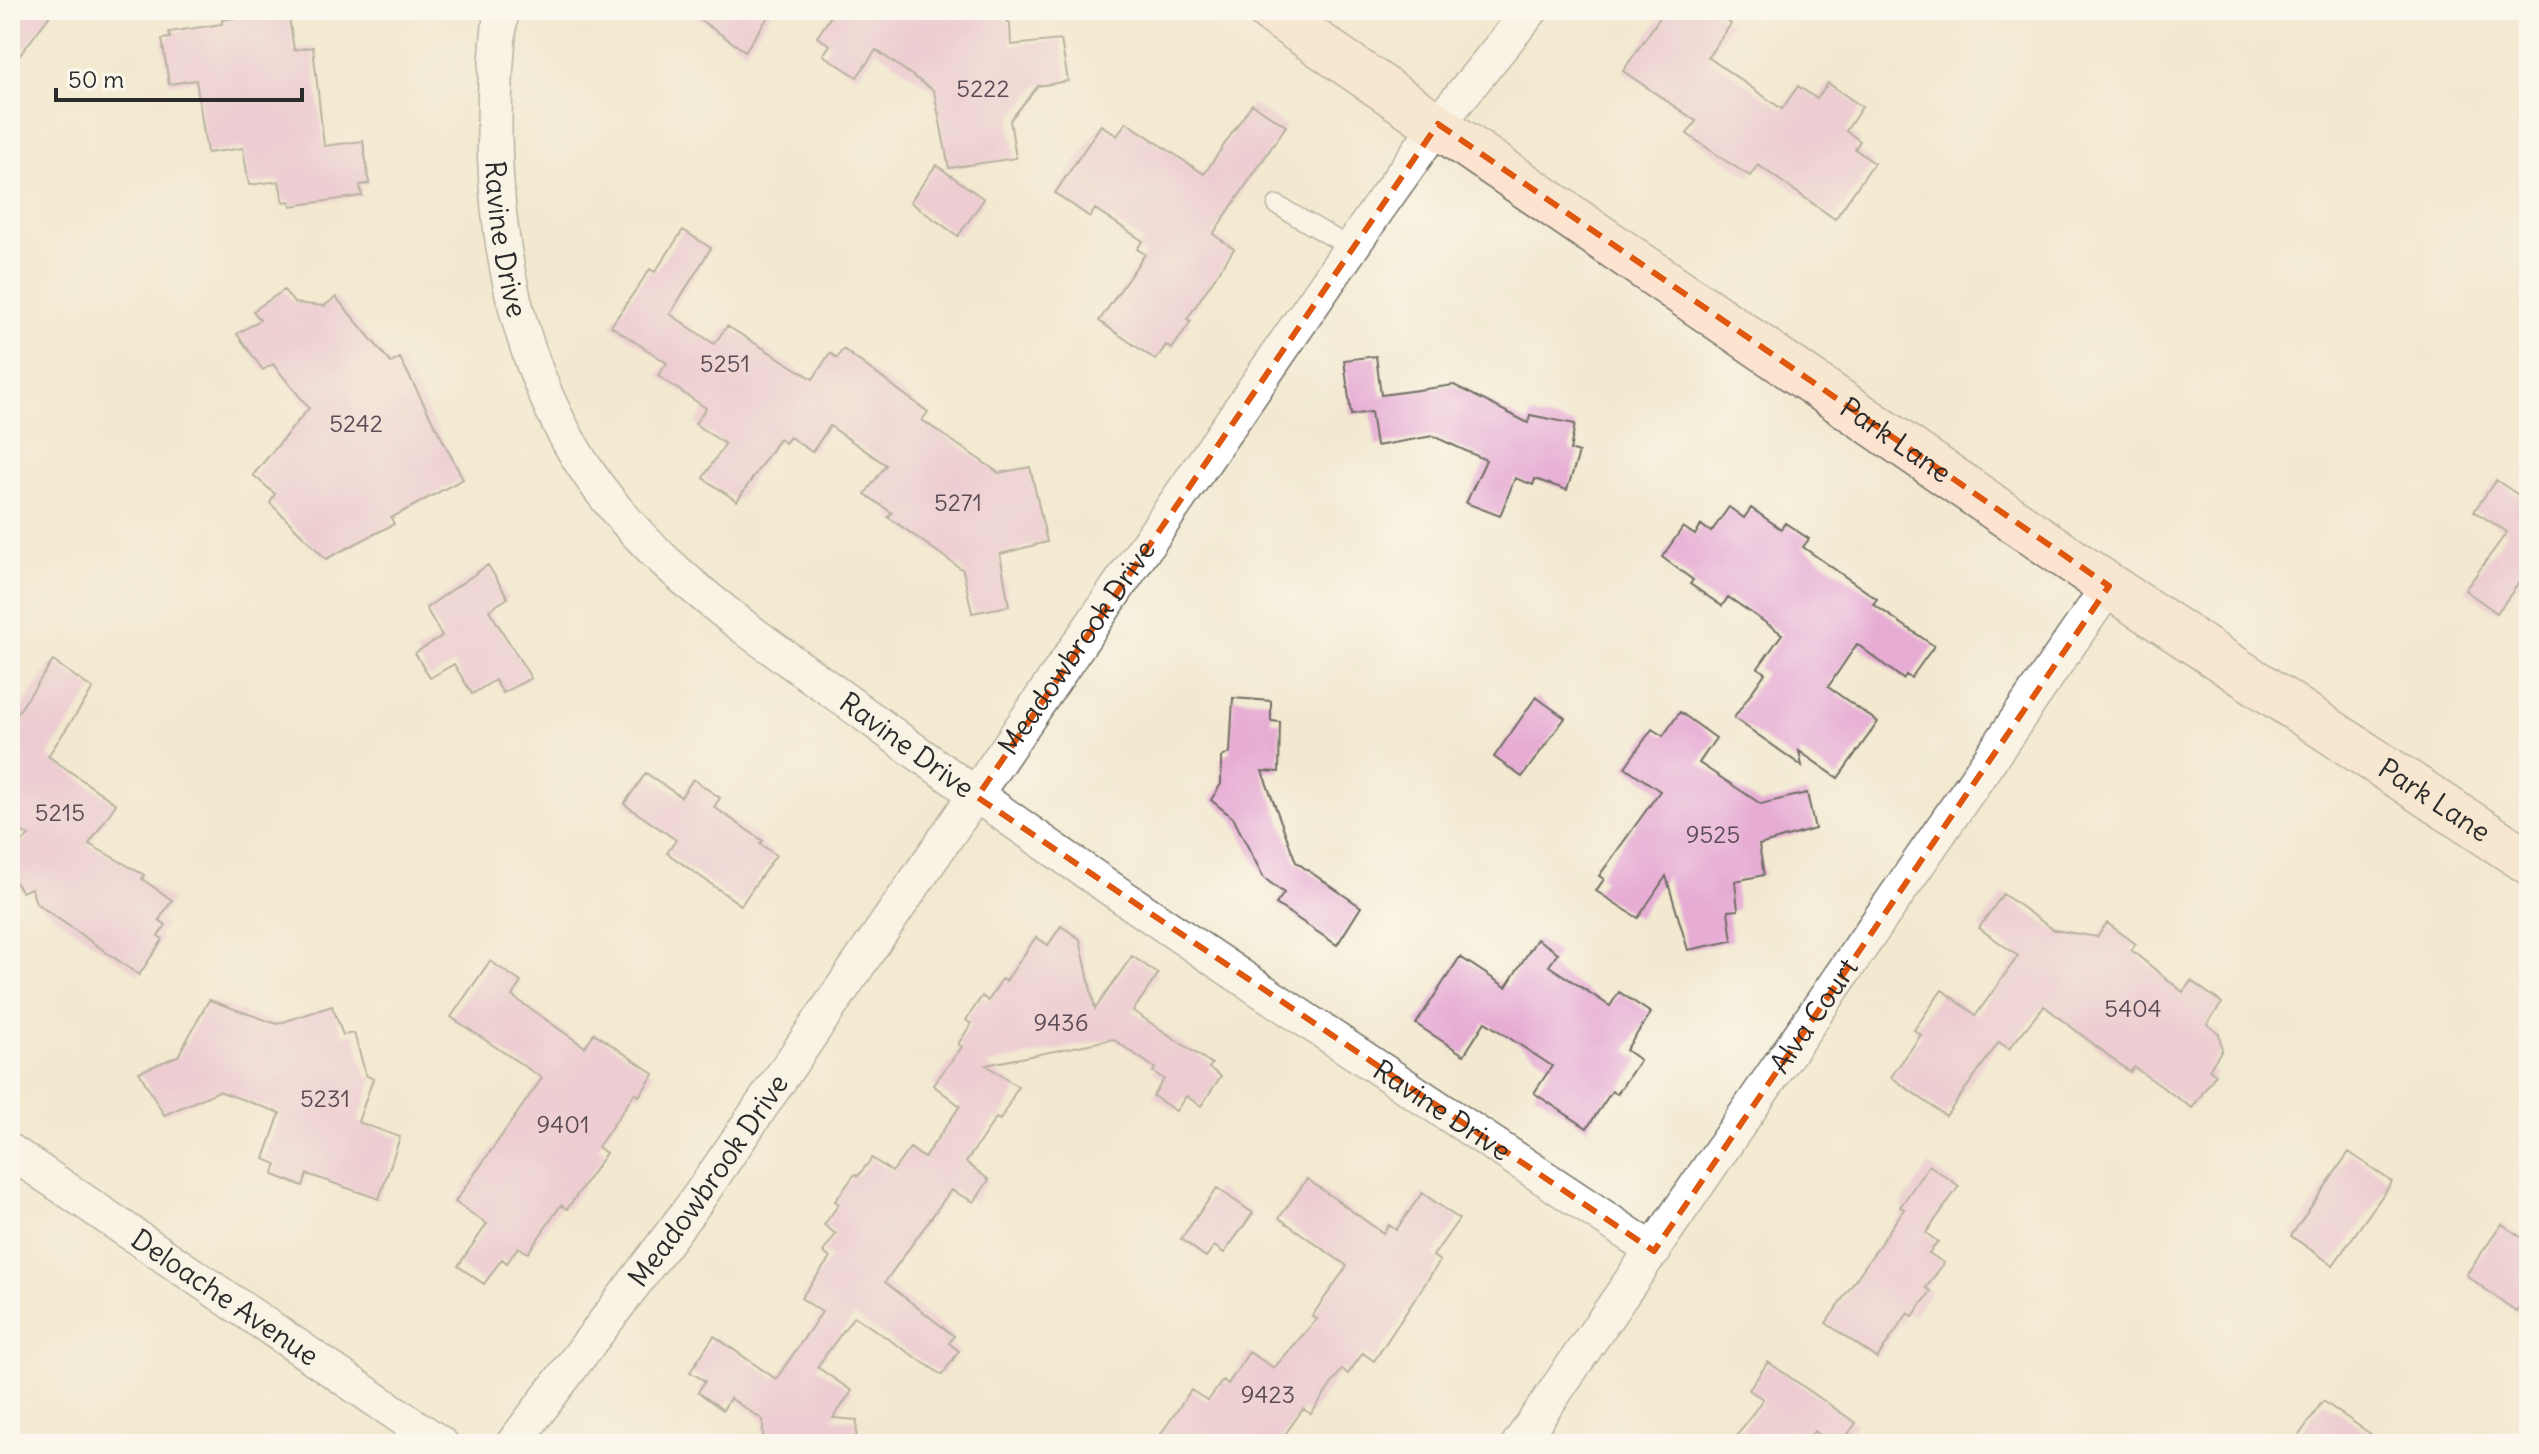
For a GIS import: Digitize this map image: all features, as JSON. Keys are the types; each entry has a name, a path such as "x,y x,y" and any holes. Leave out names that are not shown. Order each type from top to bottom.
{"street":[{"name":"Ravine Drive","path":"501,10 493,160 504,263 525,339 569,442 606,498 645,545 706,597 977,797 1654,1251"},
{"name":"Park Lane","path":"1269,10 2109,586 2529,862"},
{"name":"Meadowbrook Drive","path":"513,1444 694,1204 1438,124 1531,10"},
{"name":"Alva Court","path":"1519,1444 2109,586"},
{"name":"Deloache Avenue","path":"10,1151 441,1444"}],"lane":[{"path":"1277,205 1351,248"}],"highlighted area":[{"path":"1438,124 2109,586 1654,1251 977,797"}],"building":[{"path":"10,10 54,10 10,68"},
{"path":"248,10 288,10 294,50 313,47 324,146 363,141 369,184 360,185 362,196 291,206 290,201 283,202 279,181 249,185 243,148 207,153 196,80 169,84 162,39 170,38 169,32 222,24 222,20 249,16"},
{"path":"686,10 773,10 745,51"},
{"path":"835,10 991,10 1010,23 1011,45 1061,40 1068,81 1038,86 1010,120 1016,158 949,168 934,91 876,50 857,77 823,55 830,45 817,37"},
{"path":"1665,10 1711,10 1731,24 1708,57 1782,109 1798,86 1817,99 1828,83 1862,107 1846,131 1860,141 1855,149 1874,163 1835,219 1758,165 1750,176 1687,134 1696,121 1623,71"},
{"path":"1252,104 1286,126 1213,234 1234,249 1187,319 1191,321 1172,349 1166,345 1156,360 1099,321 1145,254 1137,249 1143,241 1095,209 1090,217 1055,193 1101,125 1117,136 1126,122 1204,174"},
{"path":"936,165 984,199 958,236 910,202"},
{"path":"683,230 711,248 670,314 714,344 727,326 813,379 830,353 837,358 843,349 928,412 922,420 999,473 1030,467 1047,542 1000,554 1009,606 972,613 963,570 888,517 892,513 865,494 886,465 830,426 812,452 790,437 785,443 779,439 737,501 703,478 725,444 695,424 706,408 658,376 667,363 611,326 650,269 655,272"},
{"path":"284,290 294,303 324,306 336,297 391,363 400,358 463,479 391,518 394,524 326,559 270,503 275,494 253,475 309,408 273,364 263,370 237,334 260,320 253,311"},
{"path":"1376,356 1381,395 1454,385 1528,423 1530,415 1575,424 1570,450 1579,453 1567,490 1535,479 1533,485 1515,478 1500,516 1466,503 1486,460 1433,436 1376,446 1371,412 1351,415 1344,360"},
{"path":"2496,480 2529,502 2529,569 2497,613 2465,590 2507,532 2474,511"},
{"path":"1729,507 1744,518 1751,508 1781,529 1785,523 1809,539 1803,547 1877,599 1873,604 1934,646 1911,678 1906,675 1903,679 1857,644 1828,687 1878,722 1838,778 1799,751 1802,766 1734,718 1765,673 1758,668 1782,634 1728,597 1722,606 1690,584 1693,580 1662,557 1683,527 1695,535 1701,525 1711,532"},
{"path":"488,565 508,598 489,610 531,678 503,693 495,680 472,694 454,664 430,678 415,653 442,636 426,608"},
{"path":"53,661 93,689 48,756 116,804 89,844 144,875 142,879 172,900 159,920 166,925 158,936 163,939 139,975 36,903 31,888 22,892 10,875 10,851 29,836 10,823 10,724"},
{"path":"1536,697 1565,718 1522,777 1494,757"},
{"path":"1233,698 1271,701 1271,721 1280,722 1279,772 1262,771 1296,862 1361,907 1337,945 1276,904 1284,893 1264,878 1233,818 1211,800 1221,784 1221,758 1230,752"},
{"path":"1680,712 1716,738 1699,763 1761,804 1807,793 1815,829 1759,845 1764,875 1735,881 1738,910 1728,911 1732,941 1688,950 1666,876 1638,918 1596,891 1604,879 1599,876 1660,791 1625,767 1652,729 1663,736"},
{"path":"646,773 681,797 693,779 720,798 714,807 763,841 760,844 776,855 741,905 667,853 676,840 624,804"},
{"path":"2003,894 2054,930 2097,937 2107,923 2136,944 2131,950 2183,992 2191,981 2222,1003 2207,1024 2219,1034 2222,1050 2209,1069 2216,1074 2192,1108 2134,1067 2130,1072 2044,1006 2009,1049 1999,1042 1946,1116 1891,1077 1921,1035 1914,1030 1942,990 1976,1015 2018,956 1979,928"},
{"path":"1061,926 1080,939 1095,1009 1132,956 1158,974 1133,1011 1212,1064 1209,1068 1221,1076 1201,1106 1186,1096 1176,1111 1153,1096 1164,1079 1153,1072 1155,1068 1113,1039 986,1065 1018,1087 1000,1120 996,1118 966,1162 989,1180 974,1202 951,1190 885,1282 954,1336 949,1343 959,1351 942,1375 854,1316 817,1367 852,1391 833,1418 857,1420 856,1444 763,1444 763,1420 730,1398 723,1410 698,1392 705,1381 690,1372 714,1336 776,1379 822,1312 801,1298 830,1258 823,1252 836,1234 824,1225 839,1204 835,1201 855,1174 858,1176 872,1158 892,1172 910,1148 924,1158 960,1106 933,1085 962,1047 958,1044 971,1024 966,1020 982,996 988,1001 1002,979 1006,981 1036,937 1048,945"},
{"path":"1537,939 1558,953 1549,966 1610,1006 1619,992 1651,1013 1626,1050 1640,1060 1617,1094 1612,1091 1587,1128 1534,1093 1552,1066 1485,1022 1464,1055 1416,1024 1460,957 1506,987"},
{"path":"490,961 521,982 512,996 585,1047 594,1033 654,1074 639,1096 635,1093 598,1147 606,1153 567,1209 561,1205 528,1253 518,1247 507,1263 502,1259 484,1284 458,1266 487,1224 455,1202 542,1078 451,1017"},
{"path":"209,1000 277,1024 332,1006 343,1035 354,1033 366,1075 373,1079 358,1122 400,1137 379,1199 307,1174 303,1186 273,1175 277,1164 264,1159 280,1113 219,1091 164,1115 139,1072 178,1056"},
{"path":"2349,1152 2392,1182 2333,1265 2291,1236"},
{"path":"1929,1165 1959,1186 1926,1233 1938,1242 1929,1253 1944,1263 1926,1288 1931,1291 1913,1316 1908,1313 1877,1358 1826,1323 1904,1209 1900,1207"},
{"path":"1307,1179 1383,1233 1389,1225 1396,1230 1422,1193 1459,1219 1433,1256 1440,1261 1374,1361 1363,1353 1348,1374 1342,1369 1311,1414 1303,1409 1278,1444 1154,1444 1191,1390 1208,1401 1223,1380 1228,1384 1249,1352 1274,1368 1317,1319 1312,1316 1347,1266 1279,1218"},
{"path":"1217,1188 1253,1213 1224,1253 1214,1246 1206,1257 1181,1239"},
{"path":"2502,1224 2529,1243 2529,1295 2517,1312 2466,1275"},
{"path":"1768,1362 1856,1423 1841,1444 1834,1444 1814,1431 1805,1444 1731,1444 1763,1399 1749,1390"},
{"path":"2323,1401 2385,1444 2293,1444"}]}
